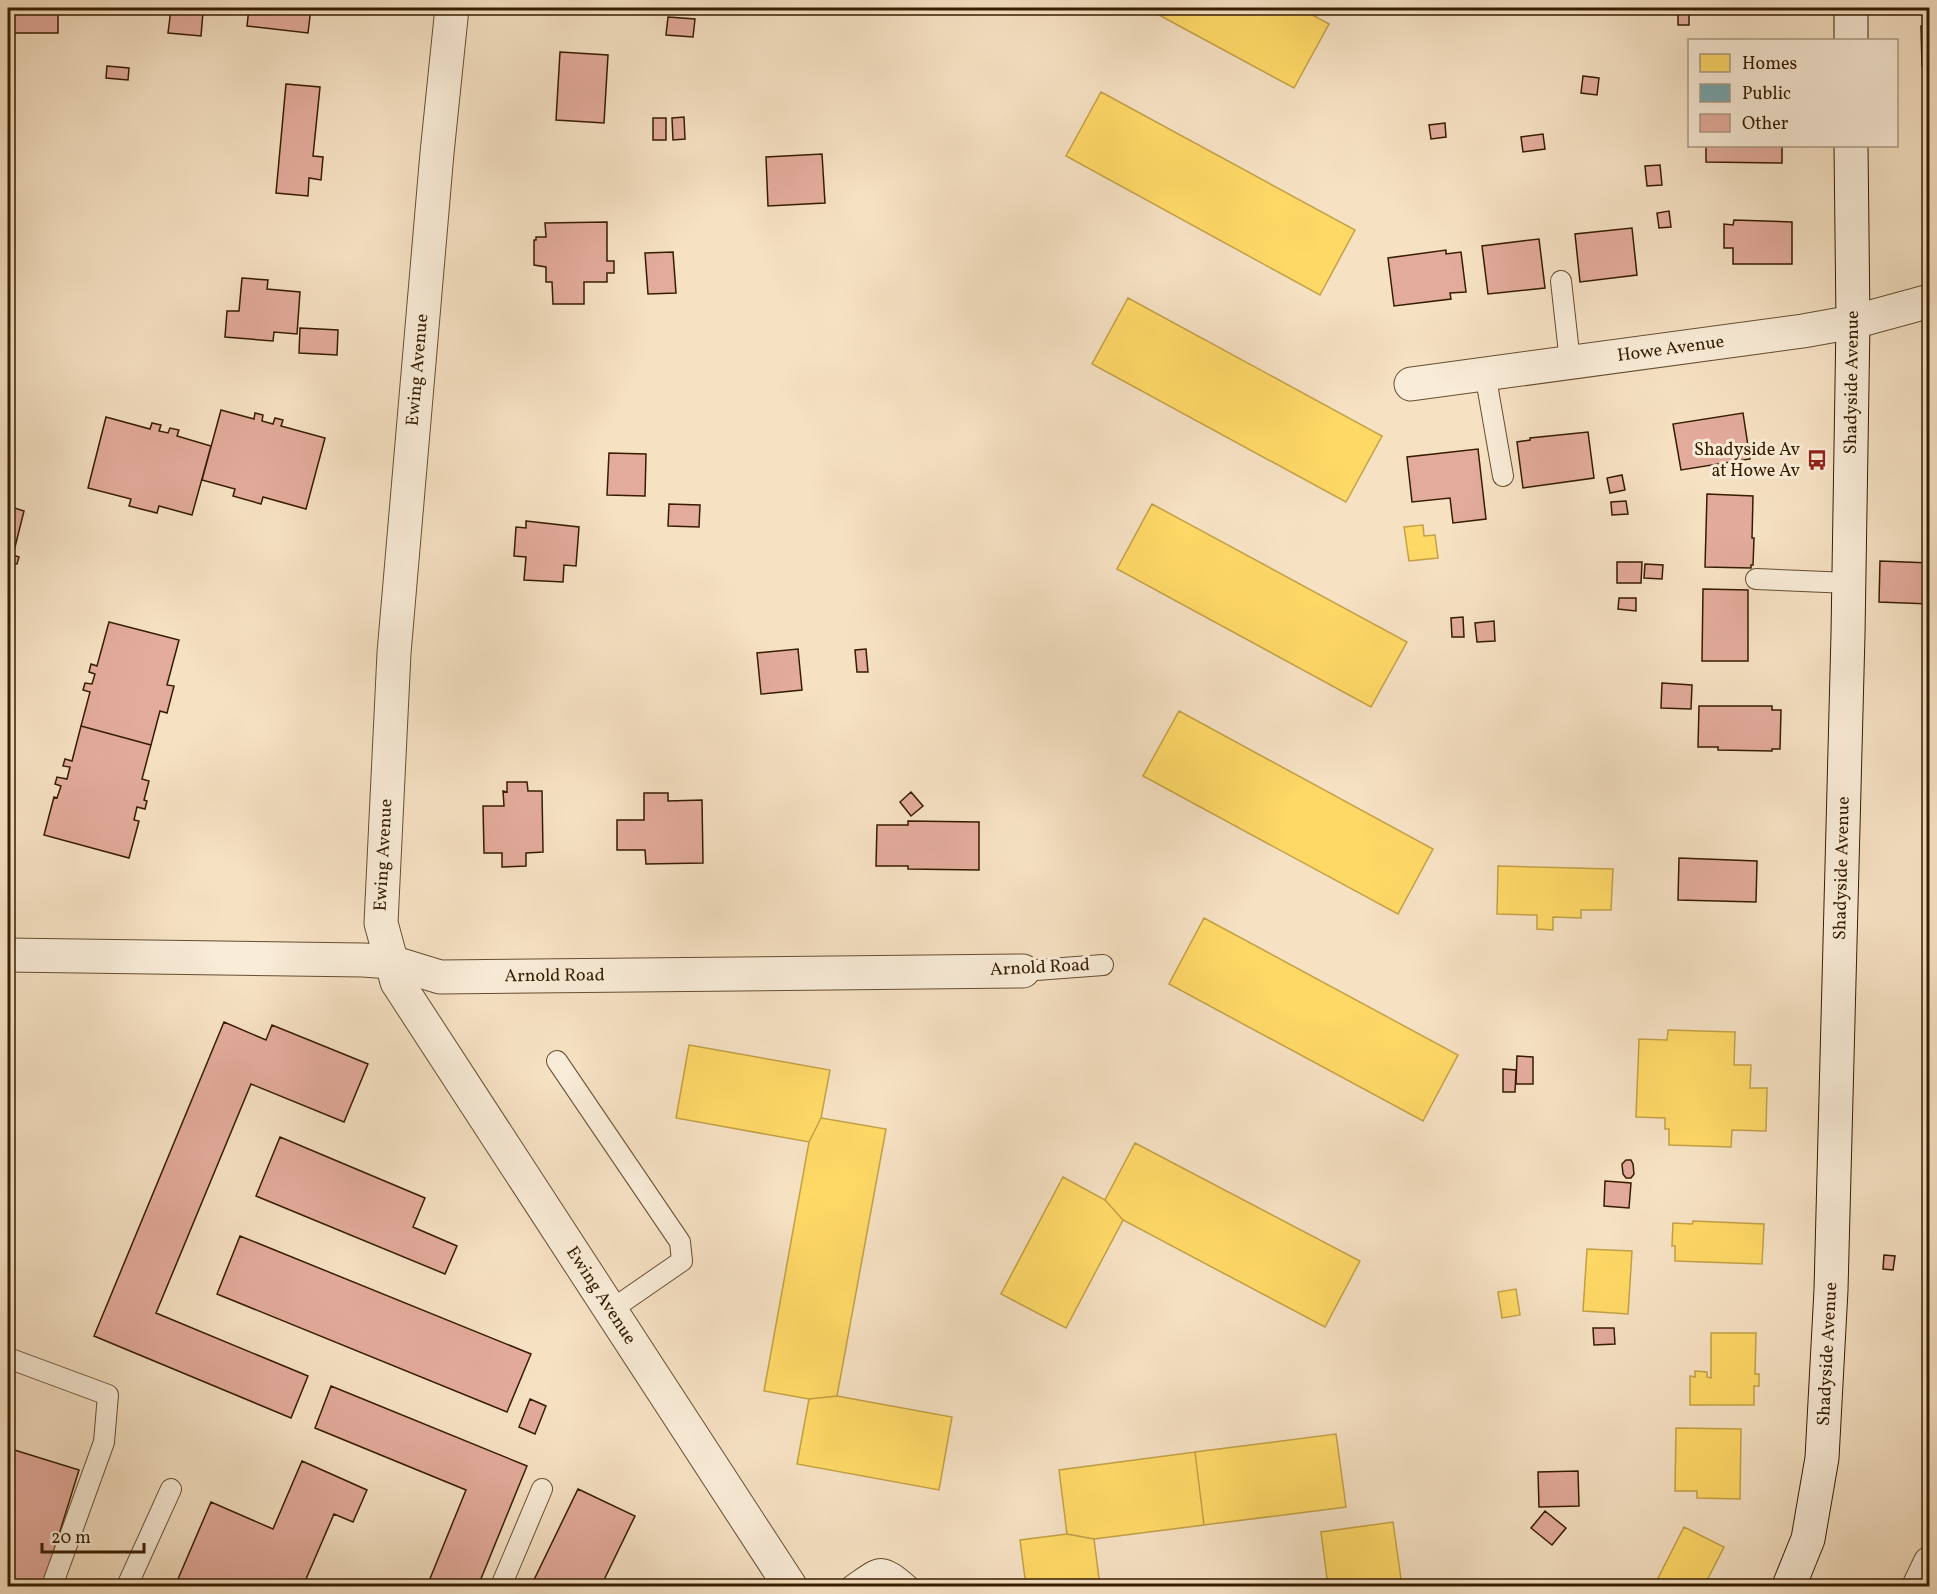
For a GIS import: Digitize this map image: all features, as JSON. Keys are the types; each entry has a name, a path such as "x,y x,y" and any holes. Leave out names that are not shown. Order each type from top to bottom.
{"street":[{"name":"Ewing Avenue","path":"452,8 441,107 395,643 381,923 397,982 790,1587"},
{"path":"1851,8 1851,39"},
{"name":"Shadyside Avenue","path":"1789,1587 1808,1539 1822,1458 1832,1245 1854,322 1851,147"},
{"name":"Howe Avenue","path":"1411,384 1854,322 1929,301"},
{"name":"Arnold Road","path":"8,954 391,962 440,977 1023,971"},
{"path":"1919,1587 1929,1563"}],"lane":[{"path":"1562,281 1570,362"},
{"path":"1485,373 1503,476"},
{"path":"1756,579 1849,583"},
{"name":"Arnold Road","path":"1023,971 1103,965"},
{"path":"557,1061 680,1242 682,1261 611,1310"},
{"path":"8,1358 108,1395 104,1443 52,1587"},
{"path":"501,1587 542,1488"},
{"path":"127,1587 171,1489"},
{"path":"851,1587 875,1569 887,1570 909,1587"}],"building: Homes":[{"path":"1146,8 1300,8 1329,24 1294,88"},
{"path":"1101,92 1355,230 1320,295 1066,156"},
{"path":"1128,298 1382,436 1346,502 1092,364"},
{"path":"1152,504 1407,642 1371,707 1117,569"},
{"path":"1423,525 1424,536 1435,535 1438,558 1409,561 1404,527"},
{"path":"1179,711 1433,849 1398,914 1143,776"},
{"path":"1498,866 1613,869 1611,910 1581,910 1581,918 1553,917 1553,930 1537,929 1537,915 1497,914"},
{"path":"1204,918 1458,1055 1423,1121 1169,984"},
{"path":"1668,1030 1735,1032 1734,1065 1751,1065 1750,1088 1767,1088 1766,1131 1732,1130 1731,1147 1669,1145 1669,1129 1665,1129 1665,1118 1636,1117 1639,1039 1667,1040"},
{"path":"689,1045 830,1070 821,1118 809,1142 676,1118"},
{"path":"821,1118 886,1129 837,1396 809,1399 764,1391 809,1142"},
{"path":"1135,1143 1360,1261 1325,1327 1123,1220 1105,1200"},
{"path":"1063,1177 1105,1200 1123,1220 1066,1328 1001,1294"},
{"path":"1693,1221 1764,1224 1762,1264 1675,1261 1675,1246 1672,1246 1673,1223 1692,1224"},
{"path":"1587,1249 1632,1251 1628,1314 1583,1311"},
{"path":"1516,1289 1520,1315 1502,1318 1498,1292"},
{"path":"1711,1333 1756,1333 1755,1374 1759,1374 1759,1386 1754,1386 1754,1405 1690,1405 1690,1376 1695,1377 1695,1371 1707,1372 1707,1377 1711,1378"},
{"path":"837,1396 952,1417 939,1490 797,1464 809,1399"},
{"path":"1676,1428 1741,1429 1740,1499 1697,1498 1697,1491 1675,1491"},
{"path":"1336,1434 1346,1507 1204,1525 1195,1452"},
{"path":"1195,1452 1204,1525 1094,1539 1067,1534 1059,1470"},
{"path":"1393,1522 1402,1586 1328,1586 1321,1532"},
{"path":"1684,1527 1724,1547 1704,1586 1654,1586"},
{"path":"1067,1534 1094,1539 1100,1586 1026,1586 1020,1540"}],"building: Public":[{"path":"8,1109 12,1109 11,1131 13,1131 10,1185 8,1185"}],"building: Other":[{"path":"8,8 58,8 58,33 8,33"},
{"path":"249,8 311,8 308,33 247,26"},
{"path":"1741,8 1782,8 1782,14 1741,14"},
{"path":"171,9 203,12 201,36 168,33"},
{"path":"1678,11 1689,11 1689,25 1678,25"},
{"path":"668,17 695,19 693,37 666,35"},
{"path":"1921,26 1930,26 1930,65 1922,66"},
{"path":"560,52 608,55 604,123 556,120"},
{"path":"107,66 129,68 128,80 106,78"},
{"path":"1583,76 1599,78 1597,95 1581,93"},
{"path":"286,84 320,87 313,156 323,157 321,180 309,178 308,196 276,193"},
{"path":"684,117 685,139 673,140 672,118"},
{"path":"653,118 666,118 666,140 653,140"},
{"path":"1445,123 1446,137 1431,139 1429,125"},
{"path":"1543,134 1545,149 1523,152 1521,137"},
{"path":"1706,147 1782,147 1782,163 1706,162"},
{"path":"822,154 825,203 768,206 766,157"},
{"path":"1660,165 1662,185 1647,186 1645,166"},
{"path":"1669,211 1671,227 1659,228 1657,213"},
{"path":"1734,220 1792,222 1792,264 1733,264 1733,248 1724,248 1724,224 1733,225"},
{"path":"607,222 607,261 614,261 614,273 607,273 607,282 584,282 584,304 553,304 552,282 546,282 546,267 534,265 534,240 536,237 546,237 545,223"},
{"path":"1632,228 1637,275 1580,282 1575,234"},
{"path":"1539,239 1545,288 1488,294 1482,246"},
{"path":"1446,250 1446,254 1461,252 1466,292 1450,293 1451,299 1394,306 1388,258"},
{"path":"673,252 676,293 648,294 645,253"},
{"path":"242,278 268,280 267,289 300,292 297,334 274,332 273,341 225,337 227,311 239,311"},
{"path":"300,328 338,330 337,355 299,353"},
{"path":"221,410 254,419 255,413 263,415 262,421 273,424 275,418 283,420 281,426 325,438 306,509 263,497 261,504 233,496 235,489 202,480"},
{"path":"1743,413 1750,459 1681,470 1673,424"},
{"path":"106,417 150,429 152,423 161,425 159,431 168,433 170,428 179,430 177,436 211,446 192,515 159,506 157,513 129,506 131,499 88,488"},
{"path":"1588,432 1594,478 1523,488 1517,442 1530,440 1530,438"},
{"path":"1478,449 1486,519 1453,523 1450,498 1412,502 1407,457"},
{"path":"609,453 646,454 645,496 607,495"},
{"path":"1622,475 1625,490 1610,493 1607,478"},
{"path":"1707,494 1753,496 1752,538 1754,538 1751,568 1705,567"},
{"path":"1626,501 1628,514 1612,515 1611,502"},
{"path":"669,504 700,505 699,527 668,526"},
{"path":"8,506 24,511 13,555 19,557 17,564 10,563 8,573"},
{"path":"526,521 579,527 576,566 564,565 563,582 524,580 526,557 514,556 516,527 526,528"},
{"path":"1880,561 1930,563 1930,604 1879,602"},
{"path":"1617,562 1642,562 1641,583 1617,583"},
{"path":"1645,564 1663,565 1662,579 1644,578"},
{"path":"1703,589 1748,590 1748,661 1702,661"},
{"path":"1619,598 1636,598 1636,611 1618,609"},
{"path":"1463,617 1464,637 1452,637 1451,618"},
{"path":"1494,621 1495,641 1477,642 1475,623"},
{"path":"109,622 179,640 167,685 174,686 167,713 160,711 151,745 81,726 90,692 83,690 85,683 92,684 95,674 89,672 91,664 97,666"},
{"path":"798,649 802,690 761,694 757,653"},
{"path":"866,649 868,672 857,672 855,650"},
{"path":"1662,683 1692,685 1691,709 1661,708"},
{"path":"1699,706 1772,706 1772,710 1781,710 1780,749 1772,749 1772,751 1718,750 1718,747 1698,747"},
{"path":"81,726 151,745 142,779 149,781 144,800 147,801 145,809 137,807 134,820 139,821 129,858 44,835 54,797 57,798 61,786 55,784 57,777 67,779 70,767 63,766 65,759 72,761"},
{"path":"507,782 527,782 528,791 542,791 543,852 526,853 526,866 502,867 502,853 484,853 483,806 504,806 503,791 507,792"},
{"path":"911,792 923,806 911,816 900,802"},
{"path":"644,793 668,793 668,801 702,800 703,863 646,864 645,850 617,850 617,820 644,820"},
{"path":"908,821 979,822 979,870 876,866 877,825 908,825"},
{"path":"1679,858 1757,861 1756,902 1678,900"},
{"path":"224,1022 266,1040 272,1025 368,1064 344,1122 251,1084 156,1313 308,1376 291,1418 94,1336"},
{"path":"1517,1056 1533,1057 1533,1084 1516,1084"},
{"path":"1503,1069 1516,1070 1515,1092 1503,1092"},
{"path":"280,1137 425,1198 413,1227 457,1246 445,1274 256,1196"},
{"path":"1626,1160 1631,1160 1633,1164 1634,1174 1631,1178 1626,1178 1623,1174 1622,1164"},
{"path":"1605,1181 1631,1183 1629,1208 1604,1206"},
{"path":"240,1236 531,1354 507,1412 217,1294"},
{"path":"1884,1255 1895,1256 1893,1270 1883,1269"},
{"path":"1593,1328 1614,1328 1615,1344 1594,1345"},
{"path":"331,1386 527,1466 478,1586 427,1586 466,1490 315,1428"},
{"path":"530,1399 546,1406 535,1434 519,1427"},
{"path":"8,1448 79,1470 43,1586 8,1586"},
{"path":"302,1461 367,1490 353,1522 334,1514 303,1586 175,1586 211,1502 273,1529"},
{"path":"1578,1471 1579,1506 1539,1507 1538,1472"},
{"path":"578,1489 635,1516 601,1586 531,1586"},
{"path":"1545,1511 1566,1528 1552,1545 1531,1528"}],"place":[{"name":"Shadyside Av at Howe Av","path":"1817,460"}]}
